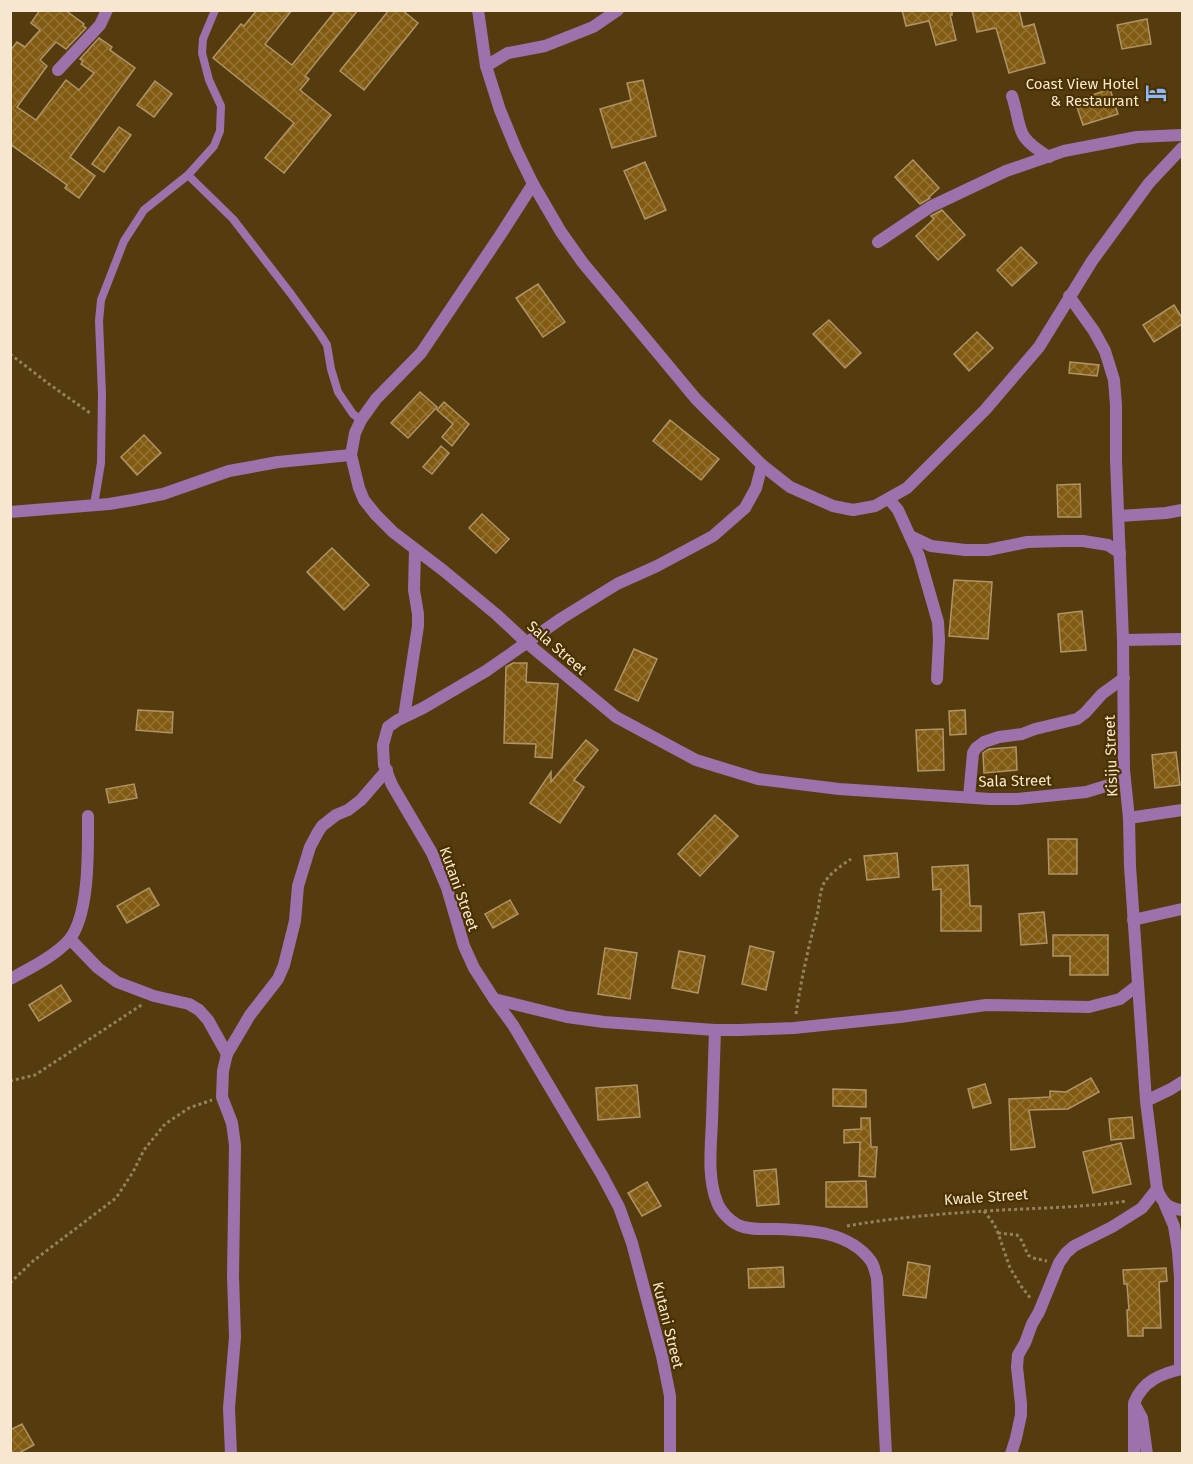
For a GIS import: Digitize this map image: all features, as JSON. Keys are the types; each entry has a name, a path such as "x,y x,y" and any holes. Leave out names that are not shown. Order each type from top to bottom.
{"street":[{"path":"58,70 100,25 107,10"},
{"path":"478,10 486,66 516,149 561,232 583,263 696,399 762,465 790,488 833,506 853,510 875,506 907,488 985,410 1039,347 1092,261 1149,183 1182,148"},
{"path":"486,66 508,53 545,46 593,27 618,10"},
{"path":"1012,96 1021,133 1029,144 1049,157"},
{"path":"878,242 930,207 1006,171 1064,151 1137,137 1182,135"},
{"name":"Sala Street","path":"533,184 421,353 376,399 355,433 351,455 359,488 364,500 393,532 444,571 616,717 696,760 758,779 839,789 990,800 1017,800 1086,792 1109,785 1124,770"},
{"name":"Kisiju Street","path":"1070,296 1105,351 1114,380 1124,678 1124,770 1129,818 1133,920 1154,1193 1165,1205 1174,1226 1178,1251 1181,1369"},
{"path":"10,512 94,505 163,494 229,471 278,462 351,455"},
{"name":"Kutani Street","path":"670,1454 670,1396 662,1356 626,1224 602,1175 513,1025 474,968 464,946 447,888 432,853 392,785 384,765 383,745 388,727 486,671 562,618 617,584 713,536 745,508 756,488 762,465"},
{"path":"889,499 898,510 919,556 938,622 937,679"},
{"path":"1119,516 1182,510"},
{"path":"910,536 931,546 965,550 988,550 1027,542 1083,541 1108,545 1120,553"},
{"path":"404,717 418,626 414,590 415,549"},
{"path":"1123,640 1182,639"},
{"path":"969,797 975,748 999,737 1022,734 1077,719 1102,694 1124,678"},
{"path":"231,1454 230,1408 235,1337 233,1276 235,1145 232,1124 222,1097 223,1071 227,1054 250,1015 278,979 284,965 295,921 298,886 310,847 318,832 336,815 348,810 361,800 387,770"},
{"path":"1129,818 1182,810"},
{"path":"10,979 51,955 69,939 78,921 87,870 88,816"},
{"path":"1133,920 1182,909"},
{"path":"69,939 98,968 117,982 154,996 189,1004 199,1010 208,1020 227,1054"},
{"path":"494,999 567,1017 715,1030 794,1028 986,1005 1089,1007 1120,999 1138,985"},
{"path":"715,1030 711,1151 712,1184 717,1205 739,1226 825,1233 845,1240 872,1262 877,1278 886,1454"},
{"path":"1146,1101 1182,1082"},
{"path":"1011,1454 1017,1438 1021,1415 1017,1377 1018,1355 1026,1343 1059,1263 1074,1246 1129,1218 1143,1208 1154,1193"},
{"path":"1165,1205 1175,1210 1182,1210"},
{"path":"1134,1454 1134,1403 1138,1392 1155,1378 1181,1369"},
{"path":"1134,1403 1142,1418 1148,1454"}],"lane":[{"path":"94,505 100,463 102,394 99,321 101,300 124,241 144,210 188,175 214,146 220,131 221,106 209,80 202,53 202,39 215,10"},
{"path":"188,175 233,219 320,334 327,345 338,392 353,414 361,420"}],"path":[{"path":"10,354 101,421"},
{"path":"794,1028 803,970 822,890 826,880 835,870 851,859"},
{"path":"10,1081 35,1075 154,996"},
{"path":"10,1283 33,1261 116,1198 144,1150 165,1124 189,1108 222,1097"},
{"name":"Kwale Street","path":"847,1226 984,1211 1064,1208 1154,1193"},
{"path":"984,1211 994,1224 1010,1268 1025,1292 1041,1307"},
{"path":"998,1233 1017,1235 1033,1258 1059,1263"}],"building":[{"path":"40,10 65,10 86,28 66,49 56,42 40,60 47,66 17,107 36,120 66,80 79,90 94,73 81,64 83,61 80,59 99,38 112,47 110,50 135,68 70,157 95,176 79,198 65,188 67,185 10,144 10,51 17,42 25,47 40,30 31,23"},
{"path":"257,10 292,10 265,44 292,65 336,10 358,10 305,76 309,79 300,90 331,115 284,173 265,158 294,123 213,58 241,24 244,26"},
{"path":"389,10 402,10 418,23 364,90 340,71"},
{"path":"902,10 952,10 952,15 950,15 956,40 936,45 929,21 906,26"},
{"path":"972,10 1019,10 1023,27 1034,24 1045,63 1009,73 996,28 977,32"},
{"path":"1147,19 1151,44 1122,49 1117,25"},
{"path":"643,80 656,136 612,148 600,109 631,100 627,83"},
{"path":"155,81 172,94 154,117 137,105"},
{"path":"1110,89 1118,114 1083,125 1075,101"},
{"path":"119,127 131,135 104,172 92,164"},
{"path":"913,160 939,188 930,198 920,204 895,177"},
{"path":"645,162 666,210 645,219 624,171"},
{"path":"942,210 965,235 938,260 916,236 934,219 931,216"},
{"path":"1021,247 1037,263 1012,286 997,270"},
{"path":"538,284 565,322 543,337 516,298"},
{"path":"1174,305 1182,318 1182,324 1154,342 1143,325"},
{"path":"829,320 861,353 845,368 813,334"},
{"path":"977,332 993,348 969,371 954,354"},
{"path":"1070,362 1099,365 1097,376 1069,373"},
{"path":"420,392 437,407 408,438 391,423"},
{"path":"444,402 469,424 452,446 442,437 453,424 437,410"},
{"path":"670,420 719,459 701,480 653,441"},
{"path":"144,435 161,453 137,475 121,457"},
{"path":"441,446 449,453 432,474 423,467"},
{"path":"1080,484 1081,517 1058,517 1057,485"},
{"path":"482,514 509,539 496,553 469,528"},
{"path":"332,548 369,585 344,610 307,572"},
{"path":"954,580 992,582 988,639 949,636"},
{"path":"1082,611 1086,650 1061,652 1058,614"},
{"path":"634,649 657,659 638,701 615,690"},
{"path":"513,663 527,663 526,682 558,684 552,758 535,757 536,744 504,743 506,667"},
{"path":"138,710 173,712 172,733 136,730"},
{"path":"965,710 966,734 950,735 949,711"},
{"path":"943,729 944,770 918,771 916,730"},
{"path":"586,740 598,750 574,780 584,787 560,823 530,803 551,772 551,782"},
{"path":"1016,747 1017,770 984,773 983,753 989,749"},
{"path":"1176,752 1180,785 1155,788 1152,755"},
{"path":"134,784 137,798 109,803 106,789"},
{"path":"715,815 738,836 700,876 678,854"},
{"path":"1048,839 1077,839 1077,874 1049,874"},
{"path":"897,853 899,877 867,880 864,856"},
{"path":"968,865 970,906 981,906 981,931 941,931 941,889 933,890 932,867"},
{"path":"149,888 159,905 127,923 117,906"},
{"path":"510,900 518,914 493,928 485,914"},
{"path":"1044,912 1047,943 1021,945 1019,914"},
{"path":"1053,935 1108,935 1108,975 1070,975 1070,956 1053,956"},
{"path":"750,946 774,952 766,990 742,984"},
{"path":"605,948 637,953 630,999 598,994"},
{"path":"679,951 705,956 698,993 672,988"},
{"path":"61,985 71,1001 39,1021 29,1005"},
{"path":"1091,1078 1099,1092 1068,1109 1029,1110 1035,1147 1011,1150 1009,1099 1050,1097 1050,1091 1066,1092"},
{"path":"985,1084 991,1103 973,1108 968,1089"},
{"path":"637,1085 640,1117 598,1120 596,1088"},
{"path":"833,1089 866,1090 866,1107 833,1106"},
{"path":"1132,1117 1134,1138 1111,1140 1109,1119"},
{"path":"861,1118 870,1118 871,1147 877,1147 875,1177 859,1176 860,1142 844,1143 844,1130 861,1129"},
{"path":"1121,1143 1131,1184 1093,1193 1083,1152"},
{"path":"776,1169 779,1204 757,1206 754,1171"},
{"path":"866,1181 867,1207 826,1207 826,1182"},
{"path":"647,1182 661,1206 642,1216 628,1193"},
{"path":"908,1262 930,1266 926,1298 903,1295"},
{"path":"783,1267 784,1287 749,1288 748,1269"},
{"path":"1166,1268 1167,1281 1159,1282 1161,1328 1143,1328 1143,1336 1128,1336 1127,1310 1129,1310 1127,1284 1124,1284 1123,1270"},
{"path":"22,1424 34,1445 17,1454 10,1454 10,1430"}],"place":[{"name":"Coast View Hotel & Restaurant","path":"1156,93"}]}
